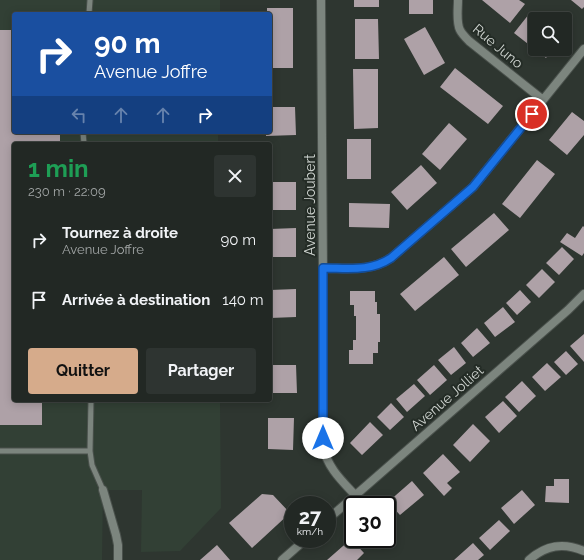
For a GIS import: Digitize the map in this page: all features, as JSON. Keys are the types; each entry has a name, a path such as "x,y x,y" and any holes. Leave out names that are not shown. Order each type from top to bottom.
{"street":[{"name":"Avenue Joubert","path":"321,0 323,447 332,469 355,495"},
{"name":"Rue Juno","path":"458,0 458,23 464,36 544,100"},
{"path":"323,268 370,267 391,258 473,187 584,49"},
{"name":"Avenue Jolliet","path":"336,512 562,315 584,294"},
{"path":"103,490 116,535 118,560"},
{"path":"529,560 550,547 566,546 584,551"},
{"path":"282,560 296,548"}],"lane":[{"path":"89,12 90,0"},
{"path":"91,402 90,451 92,465 103,490"},
{"path":"0,451 90,451"}],"shaded area":[{"path":"0,0 220,0 220,12 12,12 12,134 218,134 218,142 12,142 12,402 220,402 221,508 180,551 141,552 142,490 103,490 102,560 0,560"}],"building":[{"path":"354,0 379,0 379,7 354,7"},
{"path":"409,0 433,0 433,14 409,14"},
{"path":"482,0 519,0 525,4 510,23"},
{"path":"571,0 584,0 584,7 582,9"},
{"path":"267,8 293,8 293,68 272,68 272,12 267,12"},
{"path":"528,15 528,44 514,33"},
{"path":"355,19 378,19 379,59 355,59"},
{"path":"425,27 445,63 424,75 404,39"},
{"path":"0,30 12,30 12,134 60,134 60,142 12,142 12,402 42,402 42,425 0,425"},
{"path":"455,68 503,106 488,124 440,87"},
{"path":"353,69 378,69 378,128 354,129"},
{"path":"272,107 295,107 296,135 266,136 266,134 272,134"},
{"path":"572,112 584,121 584,135 567,155 549,140"},
{"path":"449,123 467,139 440,170 422,154"},
{"path":"347,139 371,139 371,179 347,179"},
{"path":"537,160 555,174 520,218 502,204"},
{"path":"421,165 437,183 407,210 391,192"},
{"path":"272,182 296,182 296,210 272,210"},
{"path":"349,203 390,204 389,228 349,227"},
{"path":"494,213 509,230 466,267 451,249"},
{"path":"583,226 584,253 582,256 560,242 567,233 575,238"},
{"path":"296,228 296,257 272,257 272,229"},
{"path":"562,247 574,259 559,275 546,263"},
{"path":"444,257 459,275 415,311 400,294"},
{"path":"542,269 555,282 539,298 526,285"},
{"path":"296,289 296,317 272,318 272,290"},
{"path":"520,290 531,302 517,315 506,303"},
{"path":"350,291 375,291 377,314 380,314 380,342 378,342 378,353 373,353 373,364 349,364 349,350 353,350 353,340 356,340 356,316 354,316 354,305 350,305"},
{"path":"503,307 515,322 495,337 484,323"},
{"path":"477,328 490,343 473,357 461,343"},
{"path":"584,334 584,362 570,346"},
{"path":"454,347 466,363 451,375 438,360"},
{"path":"566,351 578,364 566,375 554,362"},
{"path":"547,363 561,377 545,391 532,377"},
{"path":"272,365 296,365 297,393 272,393"},
{"path":"434,365 447,380 430,395 417,380"},
{"path":"522,381 536,396 519,412 505,397"},
{"path":"414,384 425,396 407,412 396,399"},
{"path":"503,401 517,416 499,433 485,417"},
{"path":"391,403 404,417 390,430 377,417"},
{"path":"268,418 294,418 293,450 268,449"},
{"path":"370,422 383,435 362,455 350,443"},
{"path":"473,424 490,441 470,462 453,445"},
{"path":"443,454 460,472 447,483 452,488 444,496 423,473"},
{"path":"554,479 569,479 569,503 545,502 546,486 554,486"},
{"path":"412,481 424,495 400,515 396,511 395,496"},
{"path":"522,490 535,505 514,524 501,508"},
{"path":"262,494 273,495 284,507 284,519 252,548 229,523"},
{"path":"499,520 510,531 490,550 479,538"},
{"path":"473,543 484,555 478,560 454,560"},
{"path":"217,545 230,560 200,560"},
{"path":"344,545 344,548 359,548 364,553 357,560 327,560"}],"route":[{"path":"323,438 323,268 370,267 378,265 391,258 473,187 532,114"}]}
